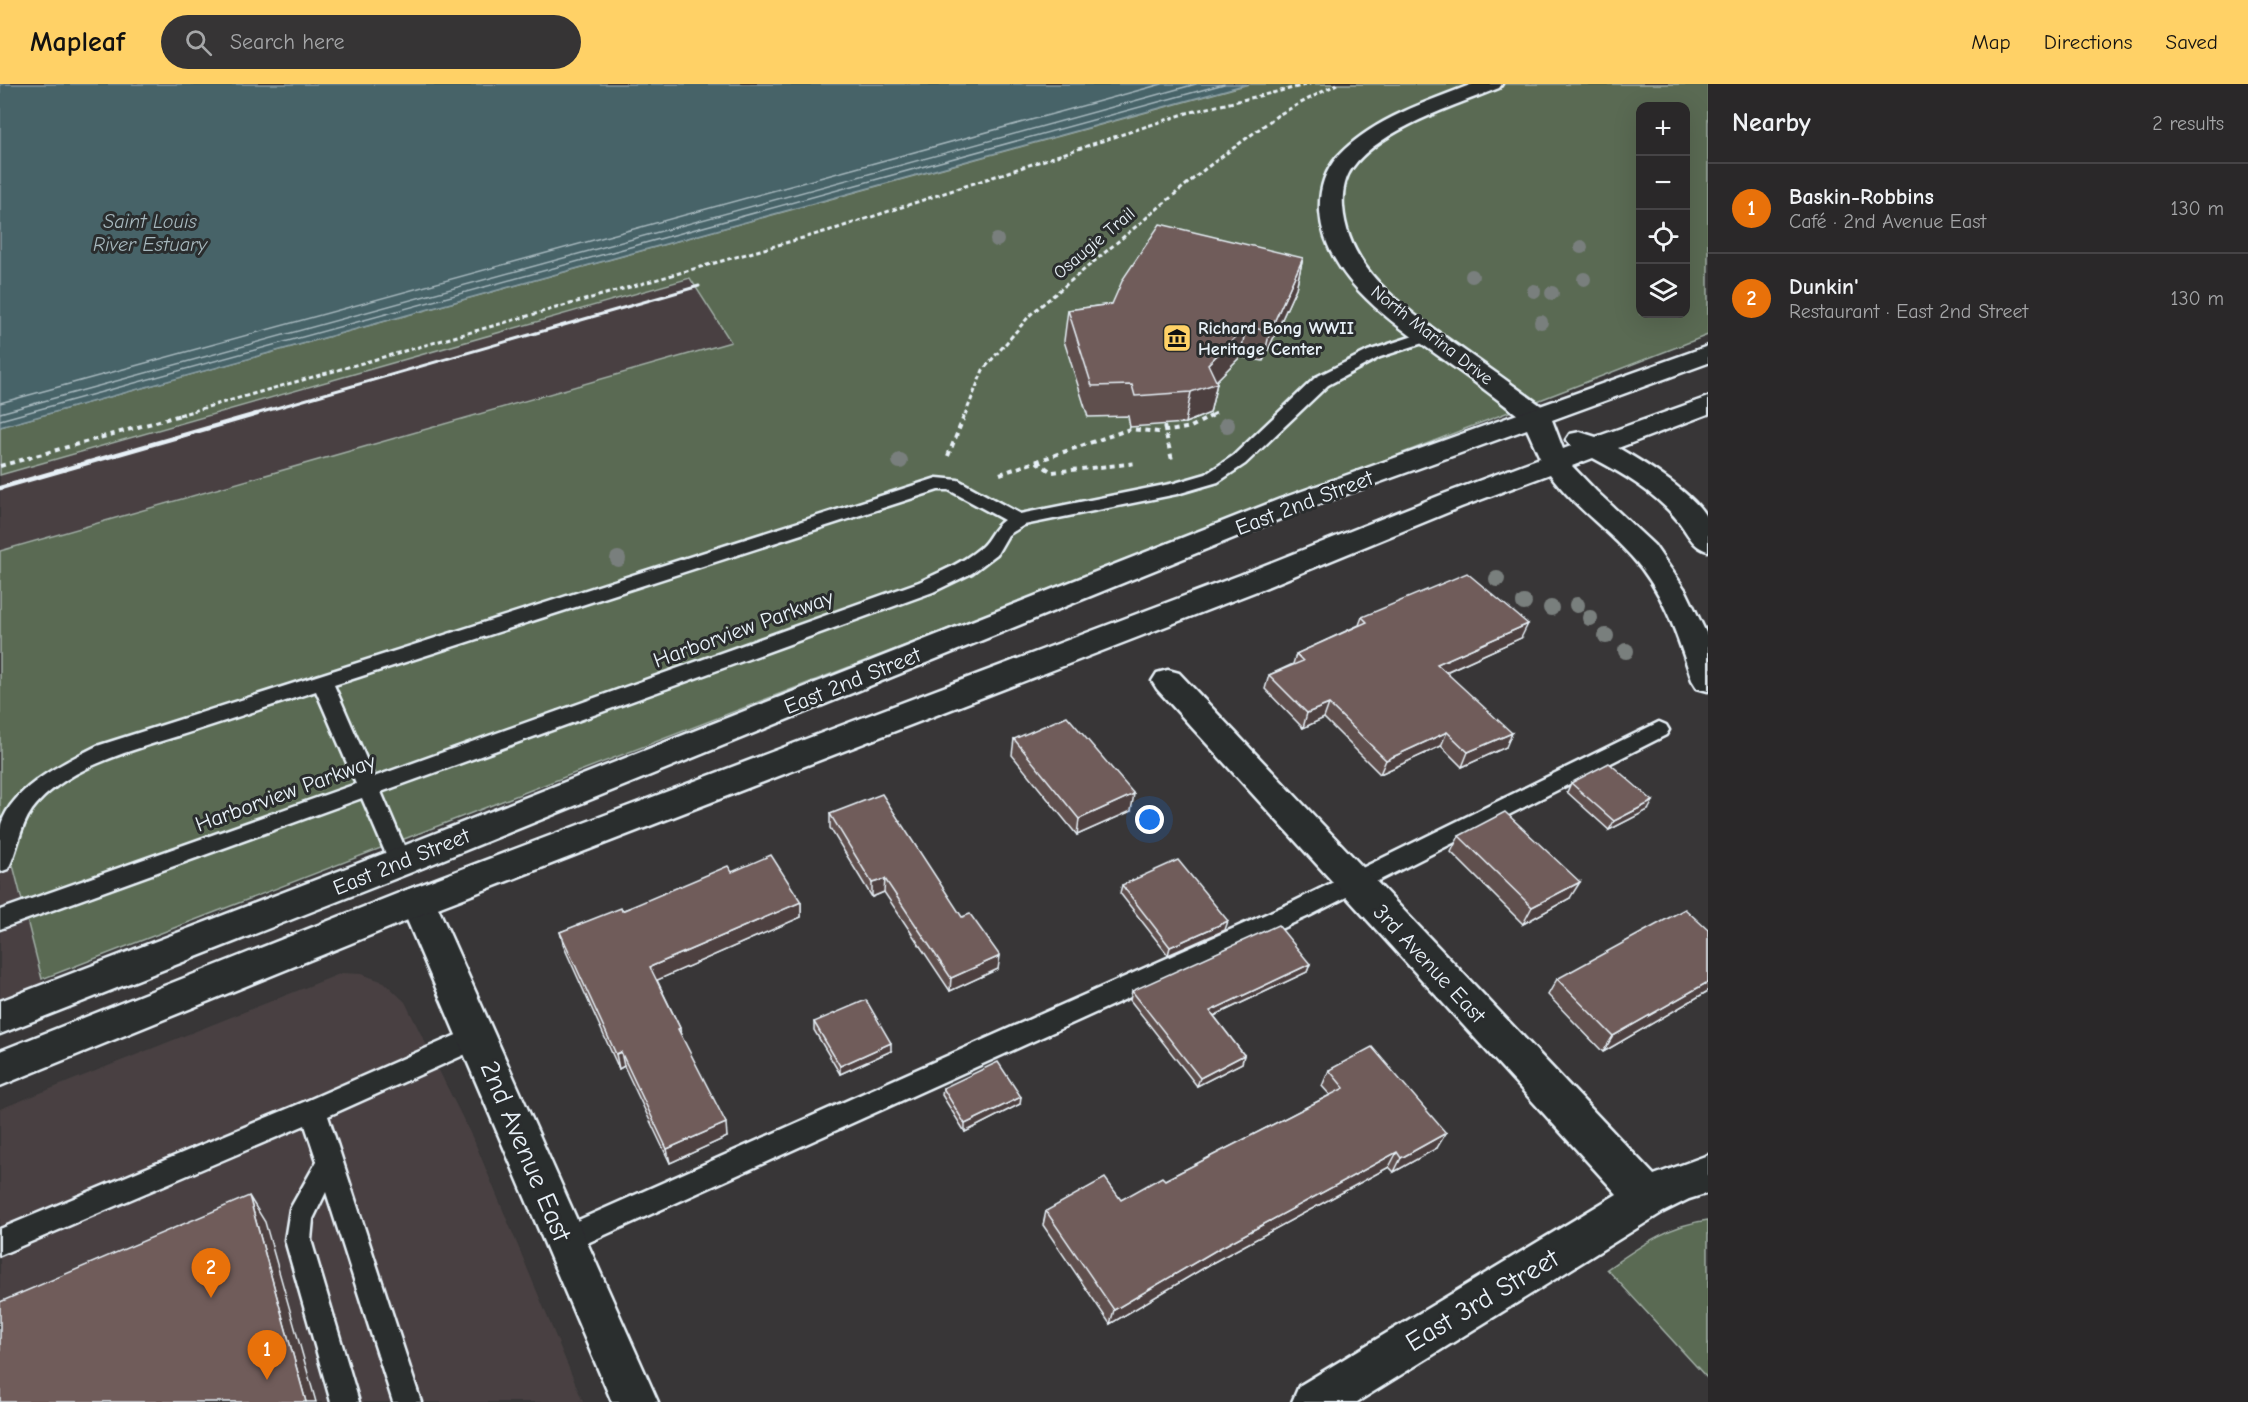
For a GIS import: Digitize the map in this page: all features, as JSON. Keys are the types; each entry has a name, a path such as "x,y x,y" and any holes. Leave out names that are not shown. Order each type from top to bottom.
{"main road":[{"name":"North Marina Drive","path":"1492,84 1406,120 1376,137 1345,162 1338,171 1330,205 1333,222 1345,254 1358,273 1382,299 1537,416 1594,447 1665,491 1708,541"},
{"name":"East 2nd Street","path":"0,1018 400,862 1279,510 1708,354"},
{"name":"East 2nd Street","path":"0,1069 417,901 1251,582 1451,501 1708,405"},
{"path":"1537,416 1543,435 1563,473 1632,538 1655,565 1686,622 1708,680"},
{"name":"3rd Avenue East","path":"1168,681 1648,1198"},
{"name":"2nd Avenue East","path":"400,862 635,1402"},
{"path":"1648,1198 1681,1182 1708,1174"},
{"name":"East 3rd Street","path":"1315,1402 1648,1198"}],"lane":[{"path":"0,863 18,814 38,791 67,770 104,752 937,484 952,484 1018,520 1177,488 1212,478 1239,460 1322,381 1374,354 1429,336"},
{"name":"Harborview Parkway","path":"0,920 926,587 965,568 990,550 1001,531 1018,520"},
{"path":"323,683 400,862"},
{"path":"564,1240 1356,883 1659,730"},
{"path":"0,1242 313,1110 477,1037"},
{"path":"313,1110 407,1402"},
{"path":"330,1163 306,1204 297,1228 298,1240 345,1402"}],"path":[{"path":"0,466 838,228 1187,113 1310,84"},
{"name":"Osaugie Trail","path":"937,484 983,370 1031,314 1205,169 1278,115 1337,84"},
{"path":"960,488 1130,429 1158,432 1191,427 1218,412"},
{"path":"1161,460 1172,459"},
{"path":"1036,461 1052,472 1139,463"}],"shaded area":[{"path":"690,278 732,342 0,551 0,475"},
{"path":"0,814 47,1000 0,1018"},
{"path":"342,973 361,974 384,982 405,1002 475,1143 583,1402 0,1402 0,1109"}],"green space":[{"path":"1249,84 1708,84 1708,335 42,979 0,814 0,551 731,342 690,278 0,475 0,427"},
{"path":"1708,1220 1708,1379 1607,1269 1642,1245 1667,1232"}],"water":[{"name":"Saint Louis River Estuary","path":"0,84 1247,84 0,427"}],"building":[{"name":"Richard Bong WWII Heritage Center","path":"1160,224 1303,258 1270,331 1246,327 1208,364 1217,383 1191,392 1135,396 1132,385 1092,386 1068,310 1112,304 1123,279"},
{"path":"1467,573 1528,624 1437,664 1512,733 1468,752 1447,732 1386,760 1329,704 1307,713 1269,675 1303,661 1296,654 1367,622 1362,617"},
{"path":"1067,716 1134,794 1079,819 1014,739"},
{"path":"1609,763 1653,801 1614,821 1571,783"},
{"path":"882,794 962,917 970,914 1000,956 951,978 885,879 872,883 830,814"},
{"path":"1505,812 1580,882 1532,907 1459,836"},
{"path":"771,855 801,902 650,967 680,1028 678,1029 726,1123 667,1149 621,1052 616,1054 560,932 621,908 622,911 728,866 732,872"},
{"path":"1178,860 1228,921 1170,947 1122,885"},
{"path":"1685,909 1708,930 1708,982 1613,1036 1557,979"},
{"path":"1278,925 1310,964 1210,1011 1244,1055 1200,1078 1132,991"},
{"path":"866,1000 891,1043 840,1066 814,1022"},
{"path":"1372,1047 1446,1133 1401,1158 1397,1152 1218,1249 1114,1310 1046,1211 1105,1178 1121,1200 1162,1177 1165,1180 1344,1088 1329,1070"},
{"path":"998,1062 1021,1097 965,1124 943,1088"},
{"path":"249,1196 306,1402 0,1402 0,1302"}],"railway":[{"path":"252,415 699,286"},
{"path":"0,488 257,414"}],"place":[{"name":"Richard Bong WWII Heritage Center","path":"1177,338"},
{"name":"Dunkin'","path":"211,1298"},
{"name":"Baskin-Robbins","path":"267,1380"}]}
